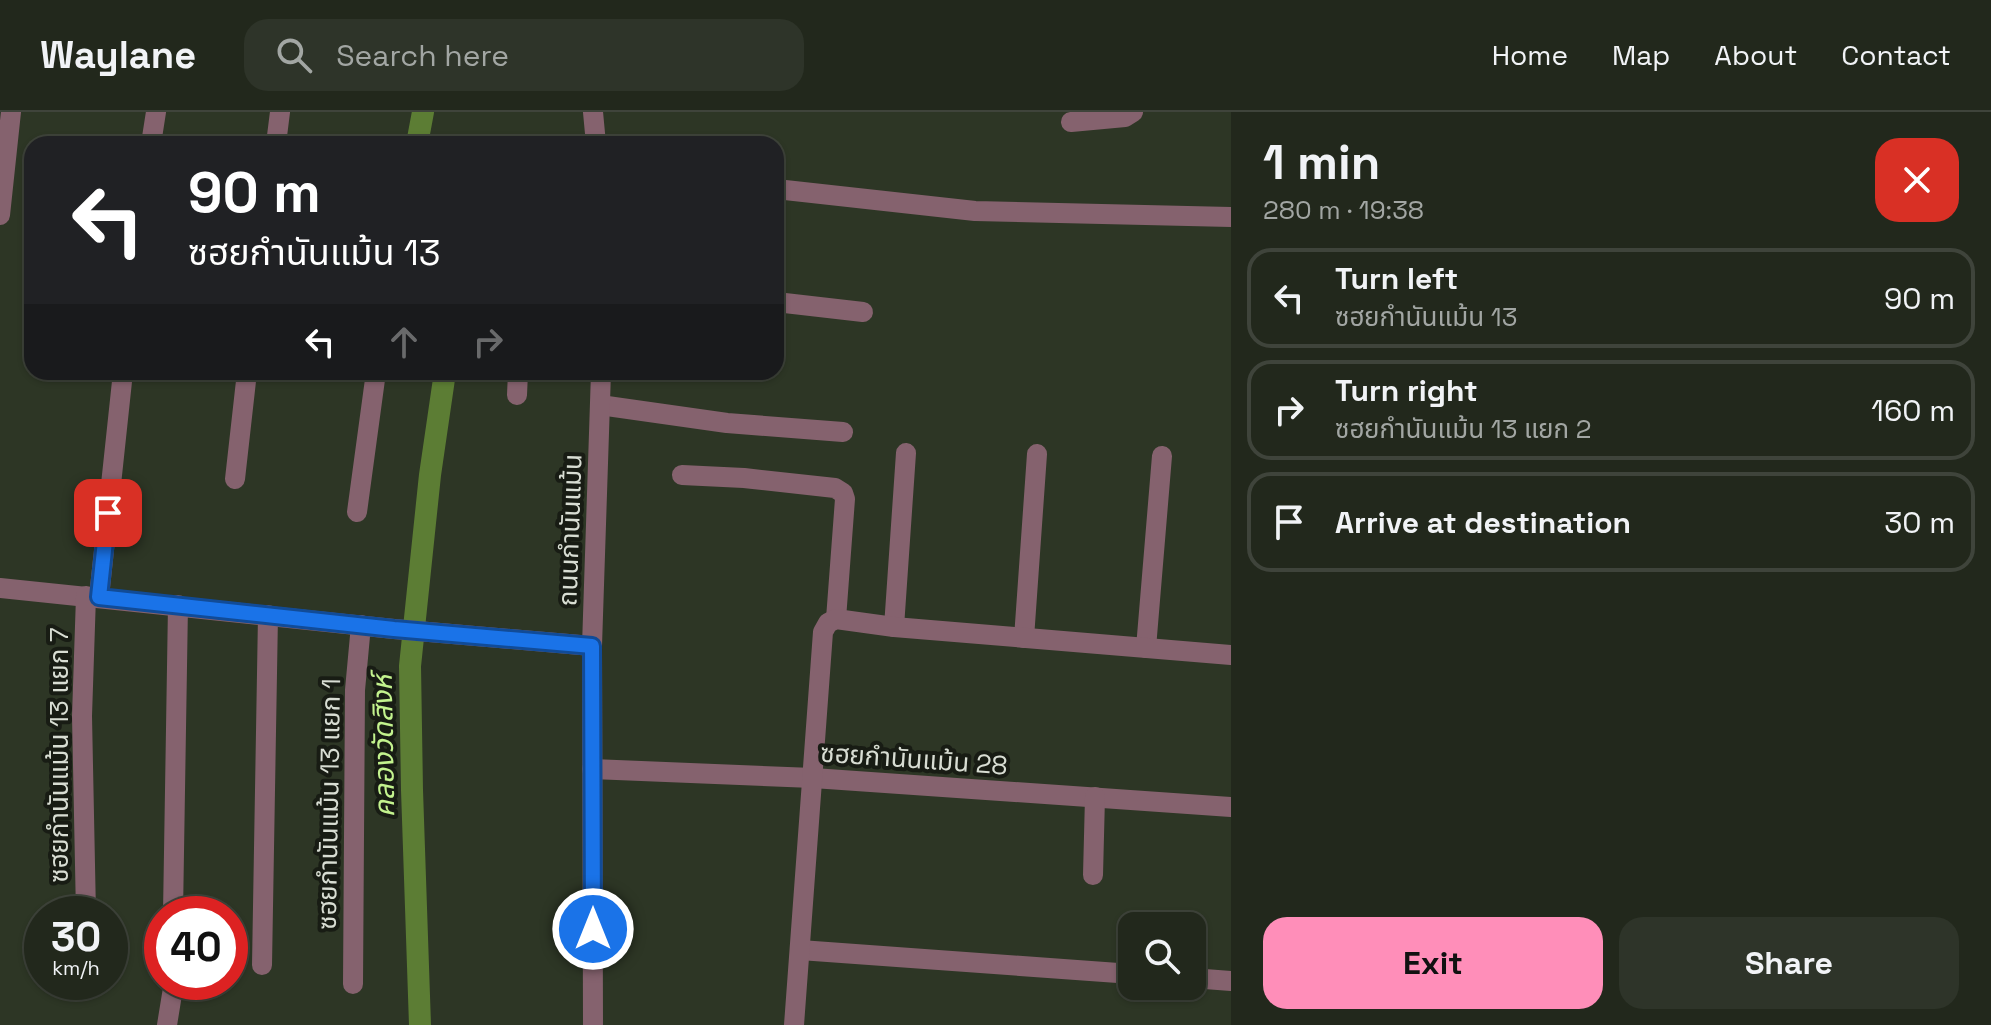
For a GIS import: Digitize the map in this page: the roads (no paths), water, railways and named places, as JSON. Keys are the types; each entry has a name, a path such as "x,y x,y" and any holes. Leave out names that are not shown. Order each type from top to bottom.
{"street":[{"path":"0,215 11,112"},
{"path":"152,136 156,112"},
{"path":"277,136 280,112"},
{"path":"593,112 595,136"},
{"path":"1071,122 1125,117 1133,112"},
{"path":"784,190 975,211 1231,217"},
{"path":"784,303 863,312"},
{"name":"ซฮยกำนันแม้น 13 แยก 7","path":"86,896 82,716 92,597 122,380"},
{"path":"235,479 246,380"},
{"path":"357,512 375,380"},
{"path":"517,395 518,380"},
{"name":"ถนนกำนันแม้น","path":"593,1025 592,646 601,380"},
{"path":"600,405 727,423 843,432"},
{"path":"894,627 906,453"},
{"path":"1024,638 1037,454"},
{"path":"1146,648 1162,456"},
{"path":"682,475 835,488 843,493 836,619"},
{"path":"0,588 592,646"},
{"path":"173,896 178,605"},
{"path":"262,965 268,615"},
{"path":"794,1025 823,632 828,623 836,619 894,627 1231,655"},
{"name":"ซฮยกำนันแม้น 13 แยก 1","path":"353,984 355,690 361,625"},
{"name":"ซฮยกำนันแม้น 28","path":"592,769 813,778 1231,807"},
{"path":"1093,875 1095,797"},
{"path":"800,950 1118,973"},
{"path":"1206,979 1231,981"},
{"path":"167,1025 171,1000"}],"waterway":[{"name":"คลองวัดสิงห์","path":"418,136 423,112"},
{"name":"คลองวัดสิงห์","path":"420,1025 410,666 430,475 444,380"}]}
